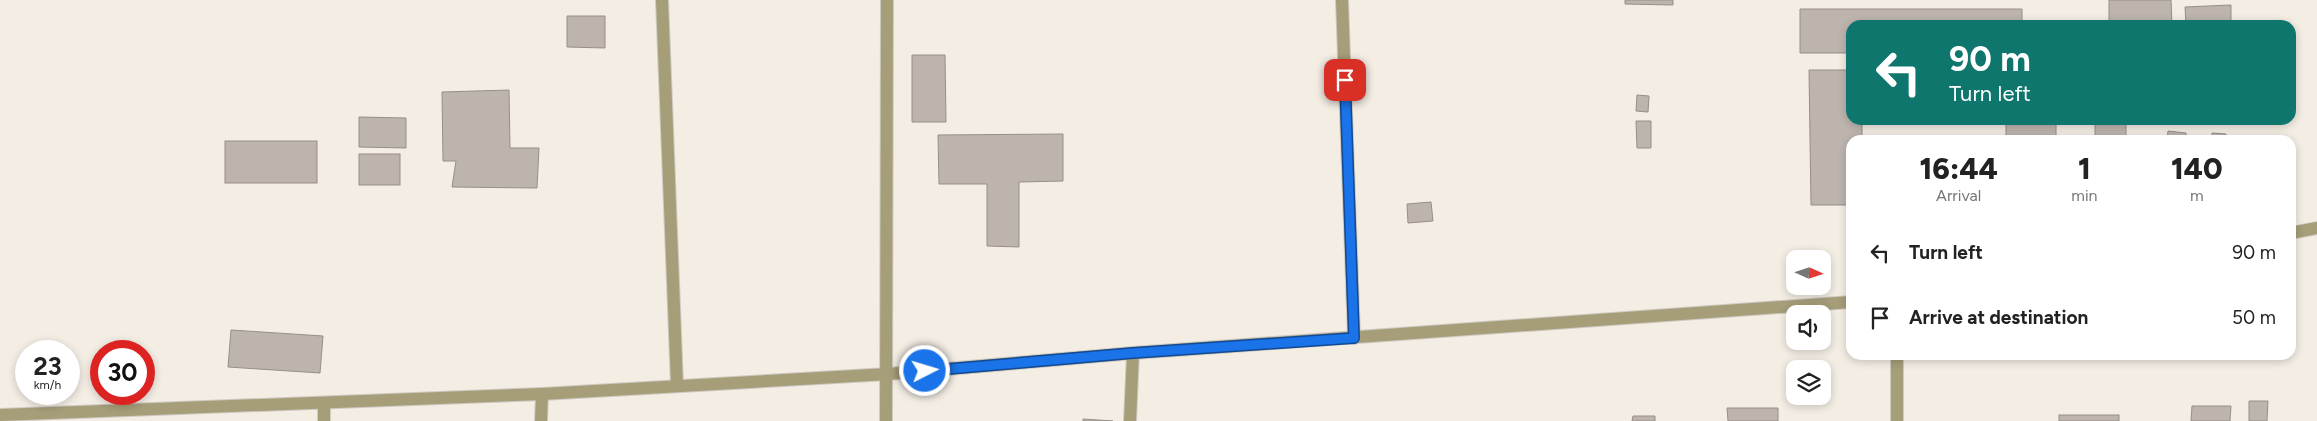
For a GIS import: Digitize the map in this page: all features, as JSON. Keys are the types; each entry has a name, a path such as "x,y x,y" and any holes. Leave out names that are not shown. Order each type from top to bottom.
{"street":[{"path":"662,0 677,385"},
{"path":"886,421 888,374 887,0"},
{"path":"1342,0 1354,338"},
{"path":"2296,231 2317,228"},
{"path":"0,415 542,394 888,374 1133,353 1846,302"},
{"path":"1130,421 1133,353"},
{"path":"1897,360 1898,421"},
{"path":"541,421 542,394"},
{"path":"324,403 324,421"}],"building":[{"path":"1625,0 1673,0 1673,5 1625,4"},
{"path":"2109,0 2171,0 2172,20 2109,20"},
{"path":"2231,5 2231,20 2186,20 2185,7"},
{"path":"1800,9 2022,9 2022,20 1846,20 1846,53 1800,53"},
{"path":"567,16 605,16 605,48 567,47"},
{"path":"912,55 945,55 946,122 912,122"},
{"path":"1809,70 1846,70 1846,125 1862,125 1862,135 1846,135 1846,205 1811,205"},
{"path":"509,90 510,148 539,148 537,188 452,187 456,161 443,161 442,92"},
{"path":"1637,95 1649,96 1648,112 1636,111"},
{"path":"359,117 406,118 406,148 359,147"},
{"path":"1636,121 1651,121 1651,148 1637,148"},
{"path":"2006,125 2056,125 2056,135 2006,135"},
{"path":"2095,125 2126,125 2126,135 2095,135"},
{"path":"2168,131 2186,133 2186,135 2168,135"},
{"path":"2212,133 2226,134 2226,135 2212,135"},
{"path":"1063,134 1063,181 1019,182 1019,247 987,246 987,184 939,184 938,135"},
{"path":"225,141 317,141 317,183 225,183"},
{"path":"359,154 400,154 400,185 359,185"},
{"path":"1431,202 1433,221 1408,223 1407,204"},
{"path":"231,330 323,336 320,373 228,367"},
{"path":"2249,401 2268,401 2267,421 2249,421"},
{"path":"2192,406 2231,406 2230,421 2191,421"},
{"path":"1727,408 1778,408 1778,421 1728,421"},
{"path":"2059,415 2119,415 2119,421 2059,421"},
{"path":"1633,416 1655,416 1655,421 1632,421"},
{"path":"1083,419 1113,421 1083,421"}],"route":[{"path":"925,371 1133,353 1354,338 1345,80"}]}
